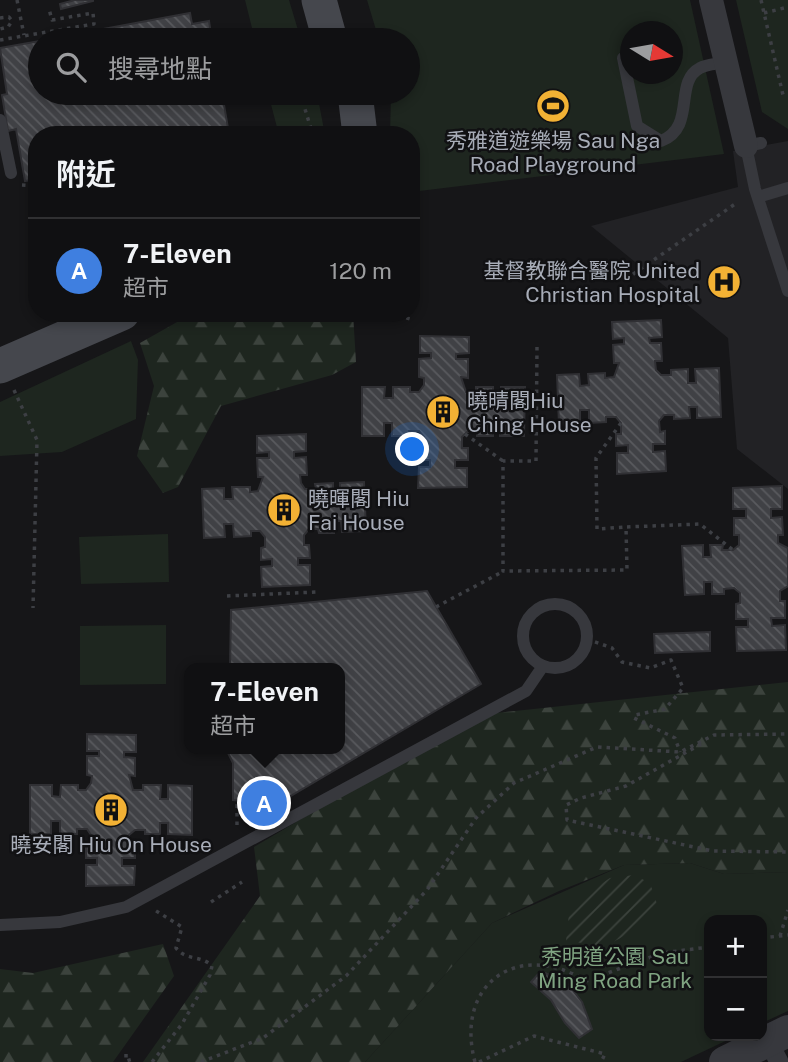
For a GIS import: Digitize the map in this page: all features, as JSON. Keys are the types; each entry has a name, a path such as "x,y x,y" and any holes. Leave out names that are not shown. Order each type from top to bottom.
{"main road":[{"path":"319,0 327,28"},
{"path":"342,0 350,28"},
{"path":"356,105 359,126"},
{"path":"6,375 105,322"}],"street":[{"path":"711,0 726,62 753,144"},
{"path":"725,1062 778,1045"}],"lane":[{"path":"628,84 637,126 650,137 661,141 673,136 680,125 688,82 694,73 698,69 726,62"},
{"path":"0,120 11,173"},
{"path":"753,144 758,197 788,291"},
{"path":"758,197 788,188"},
{"path":"565,605 575,610 587,629 587,639 580,657 572,664 563,667 543,666 528,653 523,632 533,612 543,606 565,605"},
{"path":"0,925 60,922 126,907 526,691 543,666"}],"path":[{"path":"17,0 24,35"},
{"path":"761,0 783,95"},
{"path":"764,13 788,7"},
{"path":"50,9 52,20 93,13 94,24 69,28"},
{"path":"0,18 11,18 8,27 0,29"},
{"path":"0,40 28,34"},
{"path":"304,105 310,126"},
{"path":"626,279 738,202"},
{"path":"465,434 503,461 536,461 537,347"},
{"path":"6,375 37,440 33,608"},
{"path":"621,423 596,458 597,529 699,524 733,550"},
{"path":"503,461 503,571"},
{"path":"436,607 503,571 627,570 626,527"},
{"path":"227,596 317,592"},
{"path":"587,639 612,648 622,662 650,668 671,660 683,688 665,709 635,715 634,719 675,738 680,752"},
{"path":"201,1062 263,1038 346,976 427,890 475,818 514,783 597,747 680,752 714,735 788,734"},
{"path":"714,735 681,758 626,786 581,798 566,805 567,820 713,851 788,852"},
{"path":"237,825 247,789 258,817"},
{"path":"241,804 245,825"},
{"path":"212,902 242,882"},
{"path":"139,900 182,927 176,948 180,954 207,961 212,966 211,975 182,1024 152,1062"},
{"path":"780,936 788,910"},
{"path":"767,937 788,935"},
{"path":"601,1062 605,1054 534,1036 477,1062 469,1040 471,1016 481,994 497,977 519,966 542,963 566,968 586,981 662,953 704,948"},
{"path":"126,1054 126,1061 133,1059"}],"shaded area":[{"name":"基督教聯合醫院 United Christian Hospital","path":"788,141 788,489 737,449 728,338 591,226 738,187 733,151"}],"green space":[{"path":"245,0 289,0 297,28 252,28"},
{"name":"秀雅道遊樂場 Sau Nga Road Playground","path":"367,0 690,0 724,154 420,191 420,126 390,126 391,105 420,105 420,28 375,28"},
{"path":"736,0 788,0 788,129 762,112"},
{"path":"271,105 319,105 323,126 277,126"},
{"path":"177,322 354,322 356,362 332,375 221,406 178,487 163,493 137,456 154,386 140,343"},
{"path":"131,341 138,360 136,419 62,452 0,456 0,402"},
{"path":"168,534 169,582 81,584 79,537"},
{"path":"166,625 166,684 80,685 80,626"},
{"path":"788,682 788,872 724,874 690,863 624,865 559,891 492,923 365,1062 143,1062 260,896 254,847 477,715"},
{"name":"秀明道公園 Sau Ming Road Park","path":"690,863 724,874 788,872 788,1011 767,1021 767,915 704,915 704,1041 725,1041 681,1062 365,1062 492,923 624,865"},
{"path":"634,875 650,883 657,904 651,921 606,946 566,941 570,904 610,878"},
{"path":"163,944 174,976 113,1062 0,1062 0,969 33,973"}],"building":[{"path":"75,0 93,1 61,9 60,4"},
{"path":"190,13 192,24 209,21 210,28 109,28"},
{"path":"28,43 28,105 224,105 228,126 28,126 28,180 25,181 16,129 8,131 2,95 7,94 0,48"},
{"path":"661,320 662,337 649,338 650,343 661,343 662,361 655,361 656,370 661,375 671,375 671,370 688,369 688,383 696,383 695,369 719,368 721,417 697,418 697,407 689,407 690,418 674,419 674,415 664,415 659,421 660,432 665,431 665,444 653,444 653,452 665,451 666,471 617,474 617,453 628,453 628,445 616,446 616,434 621,434 621,423 616,417 606,417 606,422 589,423 589,410 580,410 580,423 559,425 557,375 579,374 580,386 589,385 588,374 605,373 605,378 614,377 619,363 614,363 613,345 624,344 624,338 613,339 612,322"},
{"name":"曉晴閣Hiu Ching House","path":"420,336 469,337 469,353 456,354 456,359 468,359 468,378 461,377 466,392 476,392 476,387 493,387 493,401 501,401 501,387 525,387 524,436 500,436 500,425 493,425 493,436 477,436 477,432 467,432 462,437 462,448 468,448 468,460 455,460 455,468 467,468 467,487 418,488 419,467 430,467 430,460 419,460 419,448 423,448 424,437 419,431 409,431 410,436 392,436 392,423 384,423 384,436 362,436 362,387 385,387 384,398 393,398 393,387 410,387 410,392 419,392 424,385 424,378 419,377 419,359 431,358 431,353 420,353"},
{"name":"曉暉閣 Hiu Fai House","path":"306,434 306,451 294,452 294,458 306,457 307,475 300,475 301,483 305,489 316,489 315,484 333,483 333,497 340,497 340,483 364,482 366,531 342,532 341,521 334,521 334,533 319,533 318,529 309,529 304,535 304,545 309,545 310,558 298,558 298,565 310,565 310,585 262,587 261,567 272,566 272,559 261,560 265,537 260,531 251,531 251,536 234,537 233,524 224,524 225,537 204,538 202,489 224,488 224,499 233,499 232,487 250,487 250,492 258,491 263,477 258,477 257,458 269,458 269,452 257,453 257,436"},
{"path":"782,486 782,509 771,509 771,518 782,517 783,535 778,535 778,543 788,548 788,586 780,591 780,601 785,601 785,618 771,618 772,626 785,625 786,650 737,651 736,627 748,627 748,619 736,619 736,604 740,603 740,593 734,588 724,589 724,594 712,594 712,582 704,582 704,594 685,595 682,546 703,545 703,557 711,557 710,545 723,545 722,550 733,550 739,545 739,535 734,535 734,518 746,518 746,509 733,509 733,488"},
{"path":"427,591 481,684 260,814 254,802 233,800 233,763 228,754 345,754 345,663 230,663 231,610"},
{"path":"710,632 710,651 655,653 654,634"},
{"name":"曉安閣 Hiu On House","path":"87,734 136,735 136,752 124,752 124,757 135,758 135,776 129,775 133,790 143,790 143,785 161,785 160,799 168,799 168,785 192,786 192,835 168,834 168,823 160,823 160,834 145,834 145,830 135,830 129,835 130,846 135,846 135,858 122,858 122,866 135,866 134,885 86,886 86,865 97,865 97,858 86,858 86,846 91,846 91,835 87,829 77,829 77,834 60,834 60,821 51,821 51,834 30,834 30,785 52,785 52,796 60,797 61,785 78,785 78,790 86,790 91,783 92,776 87,775 87,756 99,756 99,751 87,751"},
{"path":"541,971 568,984 582,1002 592,1029 579,1038 565,1023 551,1000 531,982"}],"place":[{"name":"秀雅道遊樂場 Sau Nga Road Playground","path":"553,106"},
{"name":"基督教聯合醫院 United Christian Hospital","path":"724,282"},
{"name":"曉晴閣Hiu Ching House","path":"443,412"},
{"name":"曉暉閣 Hiu Fai House","path":"284,510"},
{"name":"7-Eleven","path":"264,803"},
{"name":"曉安閣 Hiu On House","path":"111,810"}]}
